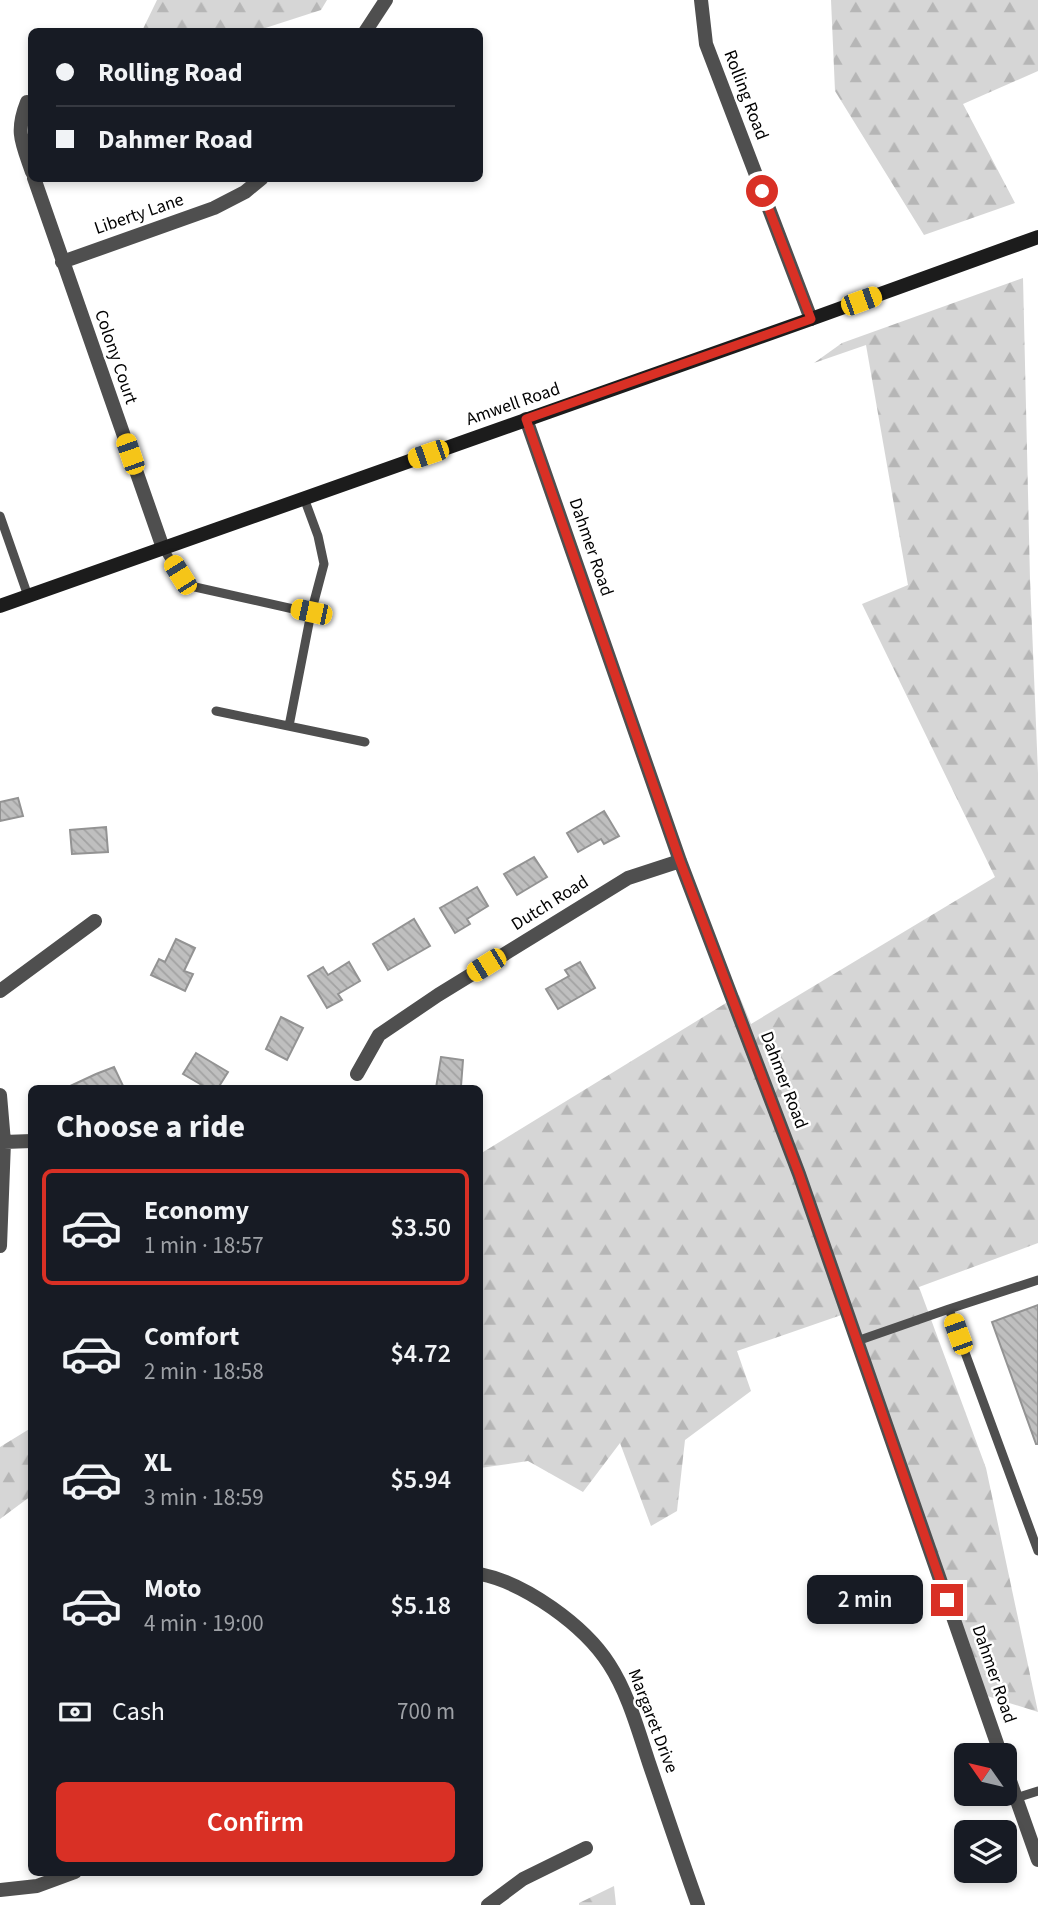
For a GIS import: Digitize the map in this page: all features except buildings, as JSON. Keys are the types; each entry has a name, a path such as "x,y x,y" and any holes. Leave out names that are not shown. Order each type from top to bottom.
{"main road":[{"name":"Amwell Road","path":"0,606 1038,238"}],"street":[{"path":"368,28 386,0"},
{"name":"Rolling Road","path":"701,0 706,44 811,319"},
{"path":"27,102 20,118 21,141 28,161"},
{"name":"Colony Court","path":"35,182 163,548"},
{"name":"Liberty Lane","path":"62,262 214,208 245,192 257,182"},
{"name":"Dahmer Road","path":"526,419 680,861 799,1174 997,1743"},
{"name":"Dutch Road","path":"356,1074 379,1035 438,995 628,878 680,861"},
{"path":"0,991 95,921"},
{"path":"0,1095 0,1246"},
{"path":"2,1143 28,1142"},
{"name":"Margaret Drive","path":"483,1575 496,1577 526,1591 556,1611 594,1644 609,1663 620,1682 635,1722 698,1905"},
{"path":"1017,1801 1038,1860"},
{"path":"488,1905 523,1879 586,1848"},
{"path":"0,1891 37,1886 64,1876"}],"lane":[{"path":"289,726 311,612 324,564 318,536 304,498"},
{"path":"0,516 28,596"},
{"path":"163,548 180,575 195,587 311,612"},
{"path":"216,711 365,743"},
{"path":"857,1341 1038,1280"},
{"path":"949,1309 1038,1551"},
{"path":"1017,1798 1038,1791"}],"green space":[{"path":"157,0 327,0 321,10 265,28 143,28"},
{"path":"831,0 1038,0 1038,71 963,104 1015,203 924,235 835,91"},
{"path":"1023,278 1030,579 1038,773 1038,1243 919,1287 986,1468 1038,1712 987,1696 853,1311 737,1351 751,1391 685,1440 677,1511 651,1526 620,1443 583,1492 528,1461 483,1468 483,1152 739,995 751,1024 995,877 862,604 908,585 866,345 814,363 842,343"},
{"path":"28,1430 28,1498 0,1519 0,1447"},
{"path":"614,1886 616,1905 579,1905 579,1903"}],"route":[{"path":"762,191 811,319 526,419 680,861 799,1174 947,1600"}]}
